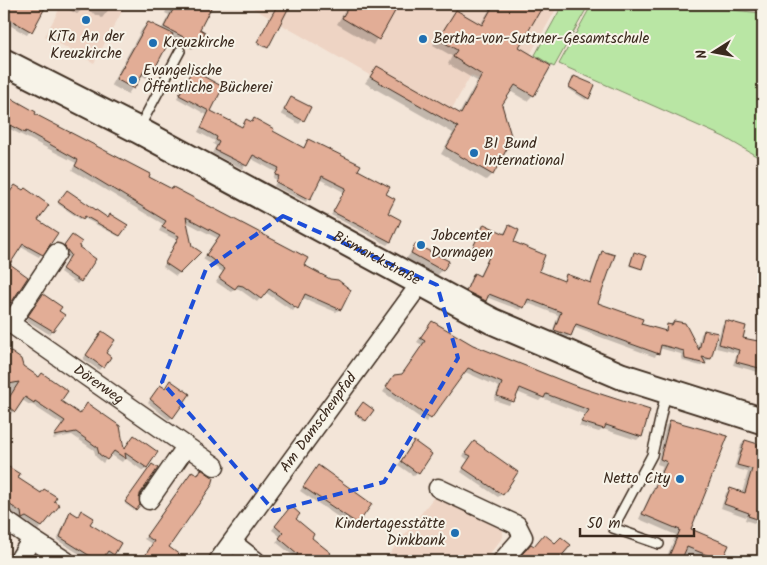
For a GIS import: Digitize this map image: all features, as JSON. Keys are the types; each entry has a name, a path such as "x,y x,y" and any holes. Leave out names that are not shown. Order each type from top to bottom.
{"street":[{"name":"Bismarckstraße","path":"4,62 138,130 420,284 492,321 621,376 763,421"},
{"name":"Dörerweg","path":"57,253 7,322 215,466"},
{"name":"Am Damschenpfad","path":"218,561 233,543 420,284"},
{"path":"149,500 186,447"},
{"path":"438,488 517,525 523,537 502,561"},
{"path":"4,519 66,561"},
{"path":"18,561 32,539"},
{"path":"233,543 256,561"}],"lane":[{"path":"138,130 180,51"},
{"path":"659,544 613,528 652,455 666,390"}],"highlighted area":[{"path":"283,216 437,285 458,358 384,482 274,511 162,382 206,269"}],"shaded area":[{"name":"KiTa An der Kreuzkirche","path":"62,4 126,4 94,63 45,36"},
{"name":"Bertha-von-Suttner-Gesamtschule","path":"246,4 559,4 507,95 471,75 446,119"},
{"name":"Kindertagesstätte Dinkbank","path":"434,497 495,522 503,528 503,537 484,561 384,561"}],"green space":[{"path":"563,4 589,4 554,67 535,55"},
{"path":"592,4 720,4 731,10 763,13 763,160 724,137 559,64"}],"building":[{"path":"4,4 47,4 32,32 4,16"},
{"path":"176,4 213,4 200,29 205,32 199,45 164,27"},
{"path":"278,4 288,9 268,48 257,42"},
{"path":"350,4 399,4 379,40 342,18"},
{"path":"494,4 544,4 519,47 551,66 534,96 515,85 502,105 512,139 493,175 446,148 458,127 370,77 377,66 461,114 482,75 453,57 457,50 438,39 456,10 482,25"},
{"name":"Kreuzkirche","path":"148,22 173,34 153,72 145,69 134,89 116,79"},
{"path":"192,70 223,87 211,111 242,127 246,119 252,122 254,118 304,148 308,139 361,165 358,170 390,187 386,194 395,199 388,213 401,220 391,242 333,212 346,188 322,176 310,200 276,182 279,176 275,175 279,168 253,155 247,166 215,150 219,142 216,140 217,137 201,128 209,111 179,95"},
{"path":"574,76 595,85 589,99 569,87"},
{"path":"4,94 36,112 35,114 150,174 149,177 172,189 173,187 308,258 304,265 330,279 338,280 351,290 341,310 305,294 298,309 269,289 261,299 243,286 238,285 235,289 219,278 225,269 206,255 220,235 186,217 192,246 201,252 180,273 165,263 179,236 162,227 166,221 75,166 78,160 26,131 25,133 4,122"},
{"path":"291,97 311,107 304,121 284,110"},
{"path":"15,185 23,190 25,188 49,205 38,220 58,233 43,255 23,244 10,264 28,277 11,303 4,298 4,200"},
{"path":"67,190 108,218 110,214 128,225 120,236 85,216 83,219 58,202"},
{"path":"484,224 505,234 509,225 519,230 514,242 545,255 539,271 564,281 566,274 591,283 602,251 615,255 598,303 643,319 641,324 666,331 667,324 672,325 674,321 685,323 699,350 704,330 718,333 711,359 702,357 706,364 685,359 684,351 661,345 659,354 576,324 571,336 554,330 561,312 528,299 524,308 489,294 486,301 466,291 474,273 480,276 490,255 473,247"},
{"path":"72,235 82,242 79,247 96,259 81,282 62,269 71,255 64,246"},
{"path":"415,244 449,261 443,271 411,253"},
{"path":"634,252 646,256 642,269 630,265"},
{"path":"43,294 62,307 59,311 65,315 53,331 28,316"},
{"path":"725,320 746,326 743,338 763,342 763,369 736,362 739,350 719,344"},
{"path":"432,321 473,345 573,385 650,410 642,437 606,425 604,429 581,422 589,410 546,394 544,398 520,388 514,402 497,396 502,383 468,368 431,419 386,387 394,375 402,374 405,370 425,341 420,338"},
{"path":"102,331 115,340 106,353 111,357 104,368 86,355"},
{"path":"4,347 21,359 23,366 39,377 42,373 68,391 61,401 80,414 87,403 120,426 124,449 134,435 158,452 147,468 125,453 126,459 114,451 107,460 99,454 97,447 76,432 54,436 65,421 35,401 34,403 25,397 15,412 5,404 19,382 4,385"},
{"path":"170,380 190,394 173,418 150,399 160,385 165,388"},
{"path":"363,402 374,410 366,421 355,413"},
{"path":"670,420 728,436 691,529 729,545 722,561 687,547 681,561 667,561 680,530 642,514 667,462 660,459"},
{"path":"745,440 758,444 758,446 760,440 763,441 763,521 748,516 749,513 724,504 730,488 745,493 752,469 737,465"},
{"path":"414,441 432,454 419,474 401,461"},
{"path":"474,441 518,472 503,495 463,468 471,456 465,453"},
{"path":"4,464 20,474 18,478 41,493 44,489 57,497 54,501 60,505 42,527 26,517 22,519 21,512 4,501"},
{"path":"152,464 158,468 140,494 140,505 136,510 125,502"},
{"path":"318,465 372,504 358,524 303,487"},
{"path":"201,469 214,478 212,485 169,547 188,561 142,561 154,541 146,536 192,471 198,475"},
{"path":"291,506 300,514 296,519 314,534 312,538 331,553 325,561 292,561 298,554 279,538 283,533 275,526"},
{"path":"81,510 94,518 90,524 121,543 114,555 108,551 101,561 98,561 60,537 70,511 78,516"},
{"path":"544,534 555,543 561,537 571,545 557,561 516,561 531,544 534,546"}],"place":[{"name":"KiTa An der Kreuzkirche","path":"86,20"},
{"name":"Bertha-von-Suttner-Gesamtschule","path":"423,39"},
{"name":"Kreuzkirche","path":"153,43"},
{"name":"Evangelische Öffentliche Bücherei","path":"133,80"},
{"name":"BI Bund International","path":"474,153"},
{"name":"Jobcenter Dormagen","path":"421,245"},
{"name":"Netto City","path":"680,479"},
{"name":"Kindertagesstätte Dinkbank","path":"455,533"}]}
